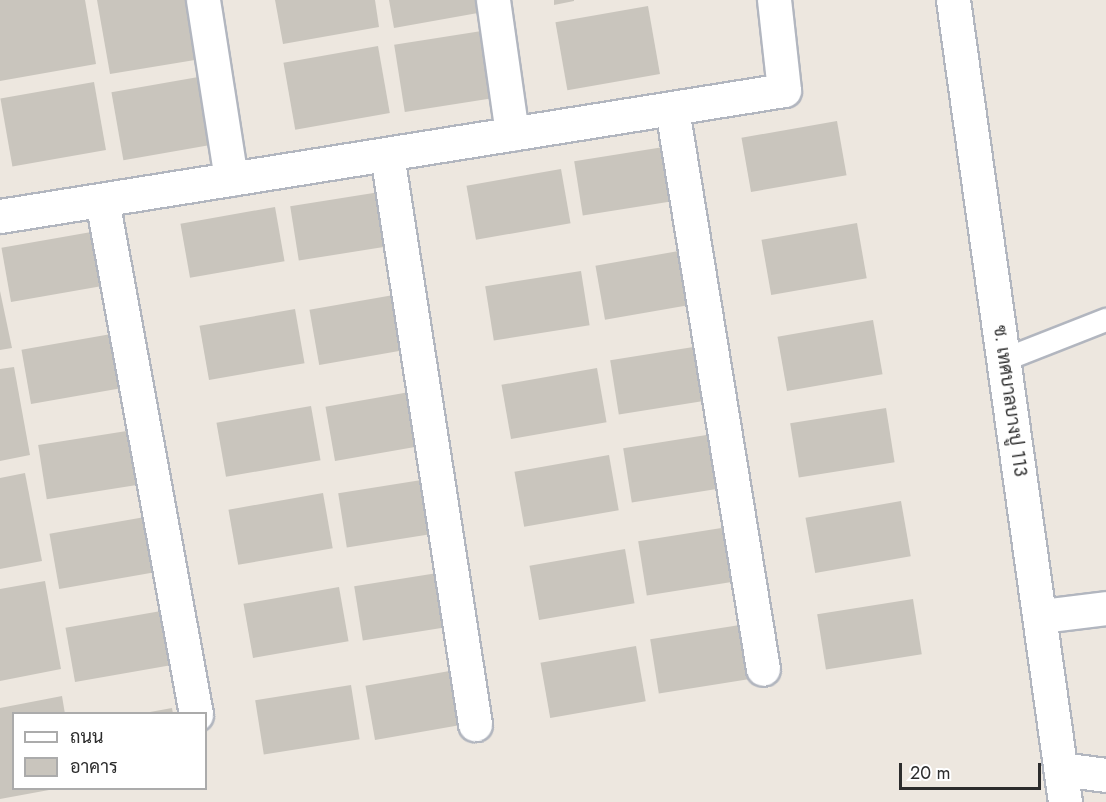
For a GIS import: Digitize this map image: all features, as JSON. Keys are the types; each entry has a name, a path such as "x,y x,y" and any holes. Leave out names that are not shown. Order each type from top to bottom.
{"street":[{"path":"203,0 231,179"},
{"path":"493,0 512,134"},
{"path":"0,216 784,90 774,0"},
{"name":"ซ. เทศบาลบางปู 113","path":"953,0 1041,616 1065,802"},
{"path":"672,109 763,669"},
{"path":"387,154 475,724"},
{"path":"102,200 196,712"},
{"path":"1041,616 1106,608"},
{"path":"1061,769 1106,775"}],"lane":[{"path":"1004,360 1106,320"}],"building":[{"path":"0,0 85,0 96,64 0,81"},
{"path":"97,0 197,0 207,58 110,74"},
{"path":"275,0 375,0 379,27 283,44"},
{"path":"389,0 487,0 489,11 394,28"},
{"path":"554,0 574,0 574,1 554,5"},
{"path":"648,6 660,74 567,90 555,22"},
{"path":"488,30 499,97 405,112 394,45"},
{"path":"378,46 390,113 295,130 283,63"},
{"path":"204,76 216,144 123,160 111,92"},
{"path":"94,82 106,150 12,166 0,98"},
{"path":"837,121 847,175 751,192 741,138"},
{"path":"670,146 679,200 583,215 574,161"},
{"path":"561,169 571,223 476,240 466,186"},
{"path":"386,191 395,245 299,260 290,206"},
{"path":"275,207 285,261 190,278 180,224"},
{"path":"857,223 867,278 771,295 761,240"},
{"path":"97,231 107,285 11,302 1,248"},
{"path":"690,249 700,303 605,320 595,266"},
{"path":"581,271 590,325 494,340 485,286"},
{"path":"0,291 12,348 0,350"},
{"path":"405,293 415,348 319,365 309,310"},
{"path":"295,309 305,363 209,380 199,326"},
{"path":"873,320 883,374 787,391 777,337"},
{"path":"117,333 127,387 31,404 21,350"},
{"path":"706,345 715,399 619,414 610,360"},
{"path":"14,367 30,455 0,461 0,369"},
{"path":"597,368 607,422 511,439 501,385"},
{"path":"421,390 431,444 335,461 325,407"},
{"path":"311,406 321,460 226,477 216,423"},
{"path":"886,408 895,462 799,477 790,423"},
{"path":"133,430 142,484 47,499 38,445"},
{"path":"719,433 728,487 632,502 623,448"},
{"path":"609,455 619,510 524,527 514,472"},
{"path":"25,473 42,561 0,569 0,478"},
{"path":"434,478 443,532 347,547 338,493"},
{"path":"323,493 333,548 238,565 228,510"},
{"path":"901,501 911,556 815,573 805,518"},
{"path":"145,517 155,572 59,589 49,534"},
{"path":"734,526 743,580 647,595 638,541"},
{"path":"625,549 635,603 539,620 529,566"},
{"path":"450,571 459,625 363,640 354,586"},
{"path":"45,581 61,669 0,681 0,589"},
{"path":"339,587 349,641 253,658 243,604"},
{"path":"913,599 922,654 826,669 817,614"},
{"path":"161,611 171,665 75,682 65,628"},
{"path":"746,624 755,678 659,693 650,639"},
{"path":"636,646 646,701 550,718 540,663"},
{"path":"461,669 471,723 375,740 365,686"},
{"path":"351,685 360,739 264,754 255,700"},
{"path":"62,696 65,712 12,712 12,790 49,790 0,799 0,708"},
{"path":"172,708 173,712 150,712"}]}
